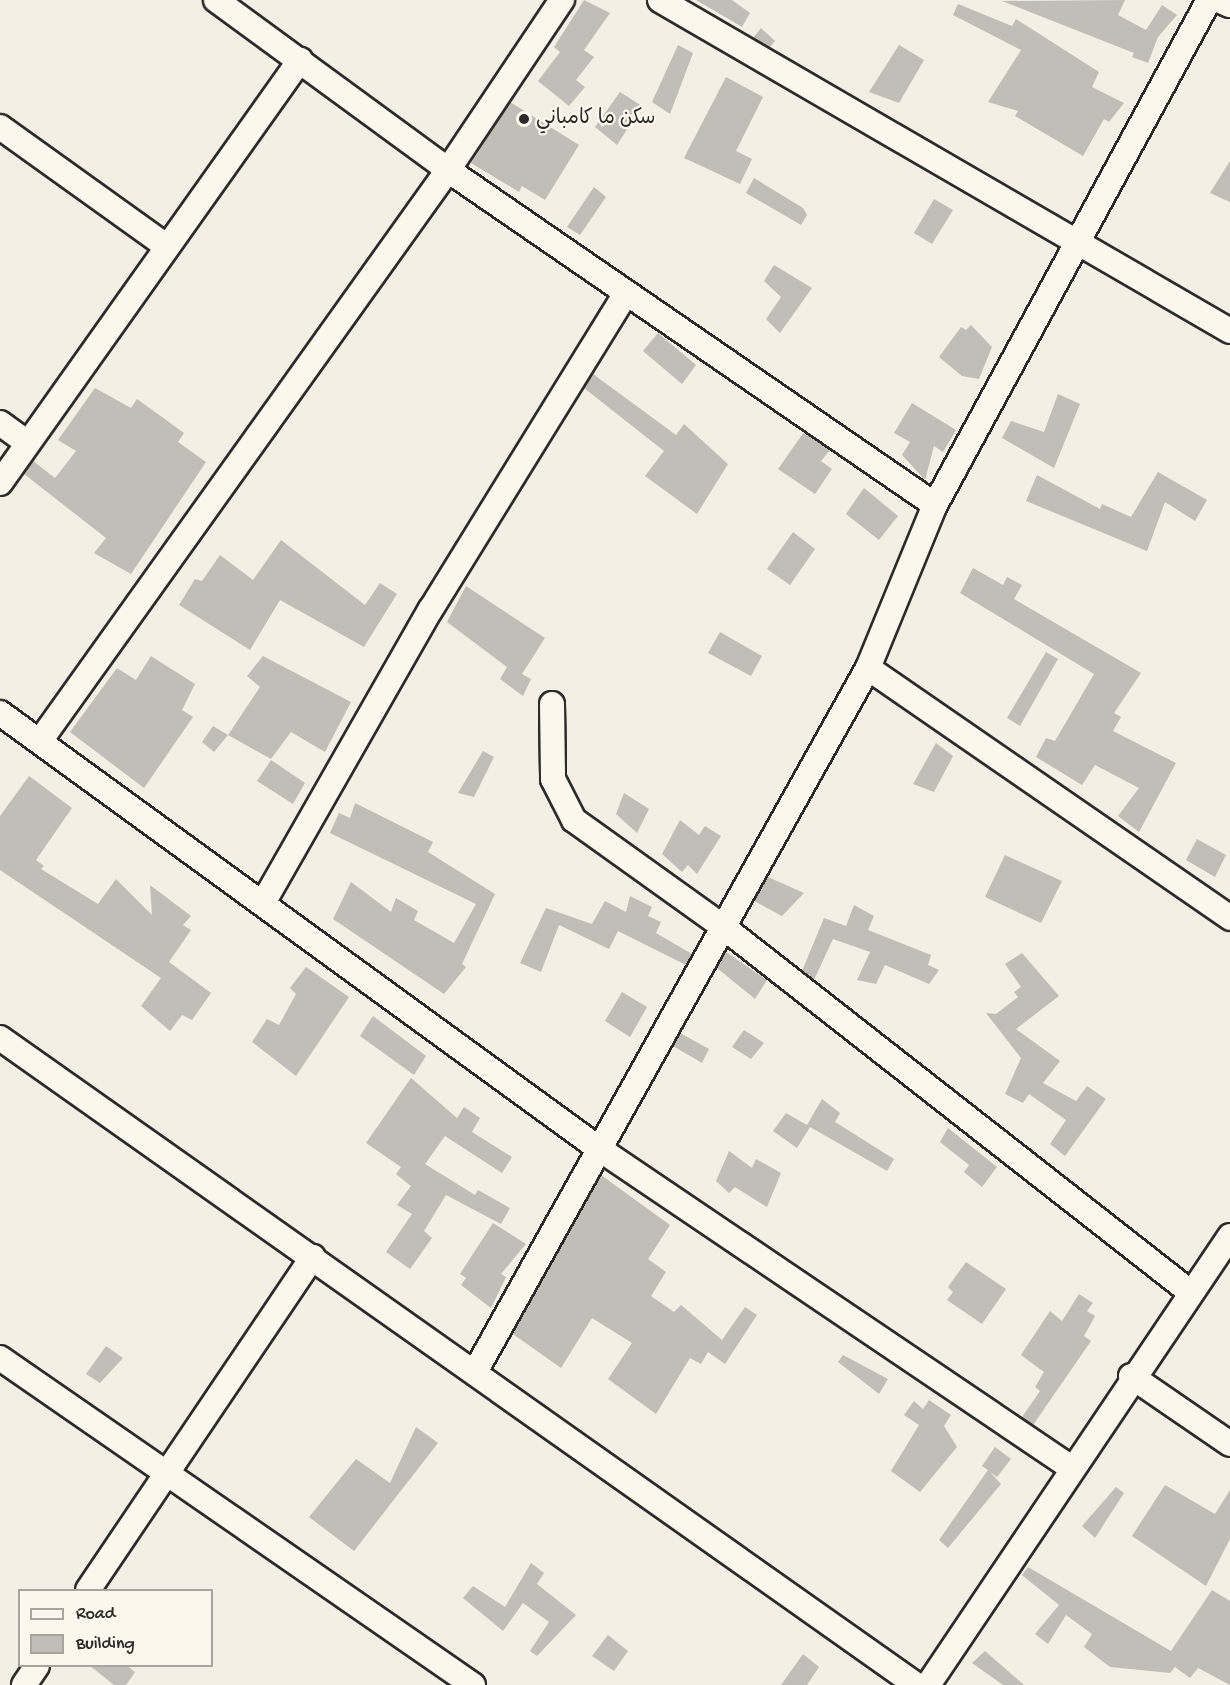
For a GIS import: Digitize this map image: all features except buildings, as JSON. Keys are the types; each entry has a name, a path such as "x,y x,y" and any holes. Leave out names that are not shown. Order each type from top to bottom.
{"street":[{"path":"216,0 448,170 935,505"},
{"path":"40,741 448,170 562,0"},
{"path":"660,0 1080,246 1230,331"},
{"path":"475,1372 868,668 935,505 1080,246 1209,0"},
{"path":"1218,0 1230,5"},
{"path":"0,483 165,245 300,60"},
{"path":"0,127 165,245"},
{"path":"262,903 431,609 626,293"},
{"path":"0,423 28,443"},
{"path":"868,668 1230,918"},
{"path":"552,704 553,778 574,820 722,926 1190,1292"},
{"path":"0,713 598,1148 1070,1467"},
{"path":"0,1038 916,1685"},
{"path":"928,1685 1131,1376 1230,1236"},
{"path":"89,1589 313,1257"},
{"path":"0,1358 473,1685"},
{"path":"1131,1376 1230,1444"},
{"path":"24,1685 36,1667"}],"place":[{"name":"سكن ما كامباني","path":"524,119"}]}
